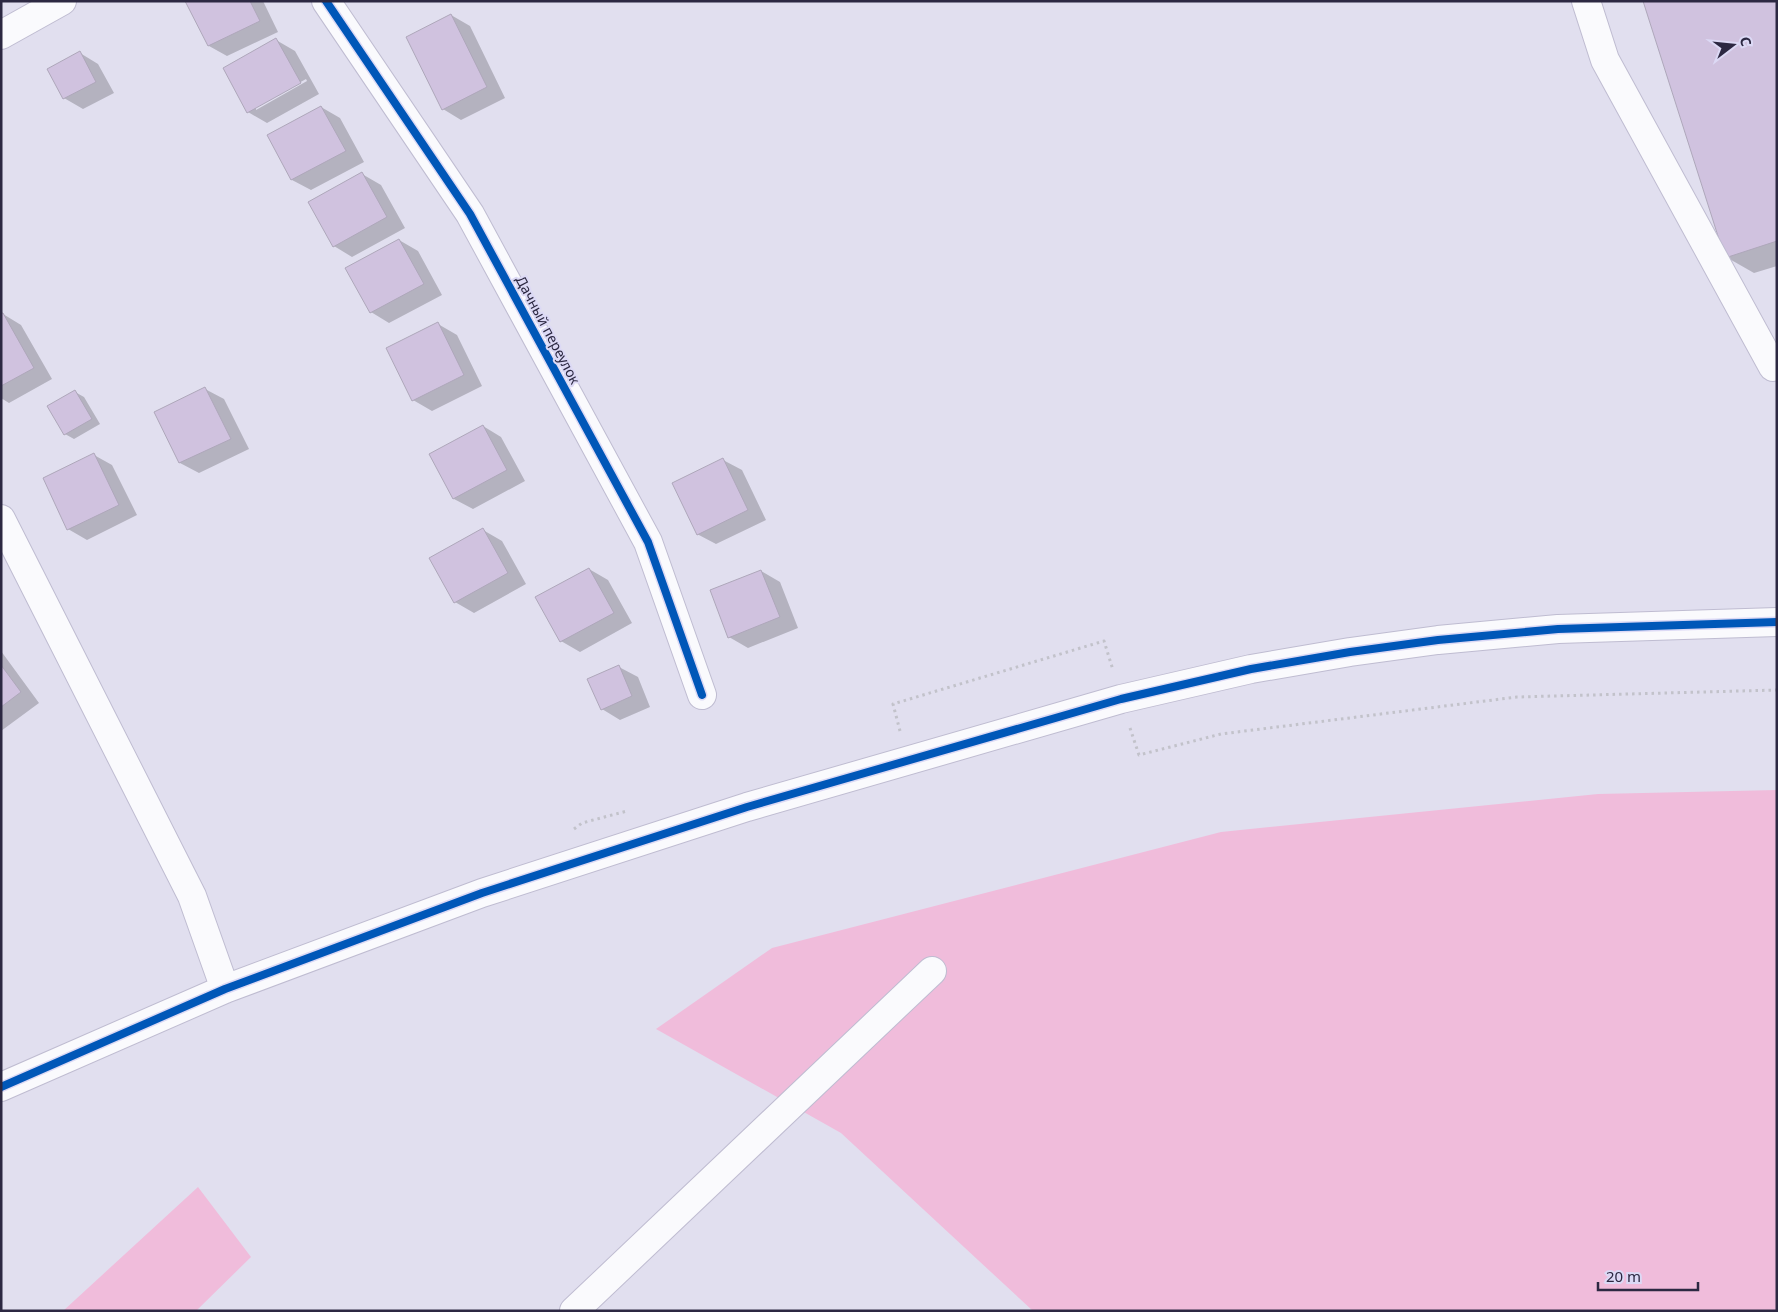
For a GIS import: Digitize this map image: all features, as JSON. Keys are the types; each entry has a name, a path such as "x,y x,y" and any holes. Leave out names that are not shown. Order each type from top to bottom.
{"street":[{"path":"1,35 62,1"},
{"name":"Дачный переулок","path":"326,1 470,214 648,542 702,695"},
{"path":"1586,1 1605,60 1773,367 1777,366"},
{"path":"1,519 192,896 225,989"},
{"path":"1,1087 225,989 482,894 737,810 1131,697 1251,669 1350,652 1438,640 1558,629 1777,622"},
{"path":"574,1311 932,972"}],"path":[{"path":"1129,724 1139,755 1221,734 1517,697 1777,690"}],"shaded area":[{"path":"1777,790 1777,1311 1033,1311 841,1133 656,1029 772,948 1221,832 1598,794"},
{"path":"198,1187 251,1257 196,1311 63,1311"}],"building":[{"path":"185,1 250,1 260,21 208,46"},
{"path":"1643,1 1777,1 1777,241 1725,258"},
{"path":"451,14 487,87 442,110 406,37"},
{"path":"276,38 301,83 247,113 223,68"},
{"path":"80,51 96,82 63,99 47,69"},
{"path":"321,106 346,151 291,180 267,135"},
{"path":"362,172 387,217 333,247 308,202"},
{"path":"399,239 424,284 370,313 345,268"},
{"path":"1,313 3,313 34,368 1,386"},
{"path":"438,322 464,375 412,401 386,348"},
{"path":"205,387 231,439 179,463 154,412"},
{"path":"75,390 92,419 64,435 47,406"},
{"path":"483,425 507,470 453,499 429,454"},
{"path":"94,453 119,505 67,530 43,478"},
{"path":"723,458 748,510 697,535 672,483"},
{"path":"483,528 508,573 454,603 429,558"},
{"path":"589,568 614,613 560,642 535,597"},
{"path":"761,570 780,617 728,638 710,590"},
{"path":"1,665 21,692 1,707"},
{"path":"619,665 632,696 601,710 587,679"}],"cycle path":[{"path":"326,1 470,214 648,542 702,695"},
{"path":"1,1087 225,989 482,893 747,807 1121,699 1251,669 1350,652 1438,640 1558,629 1777,622"}]}
